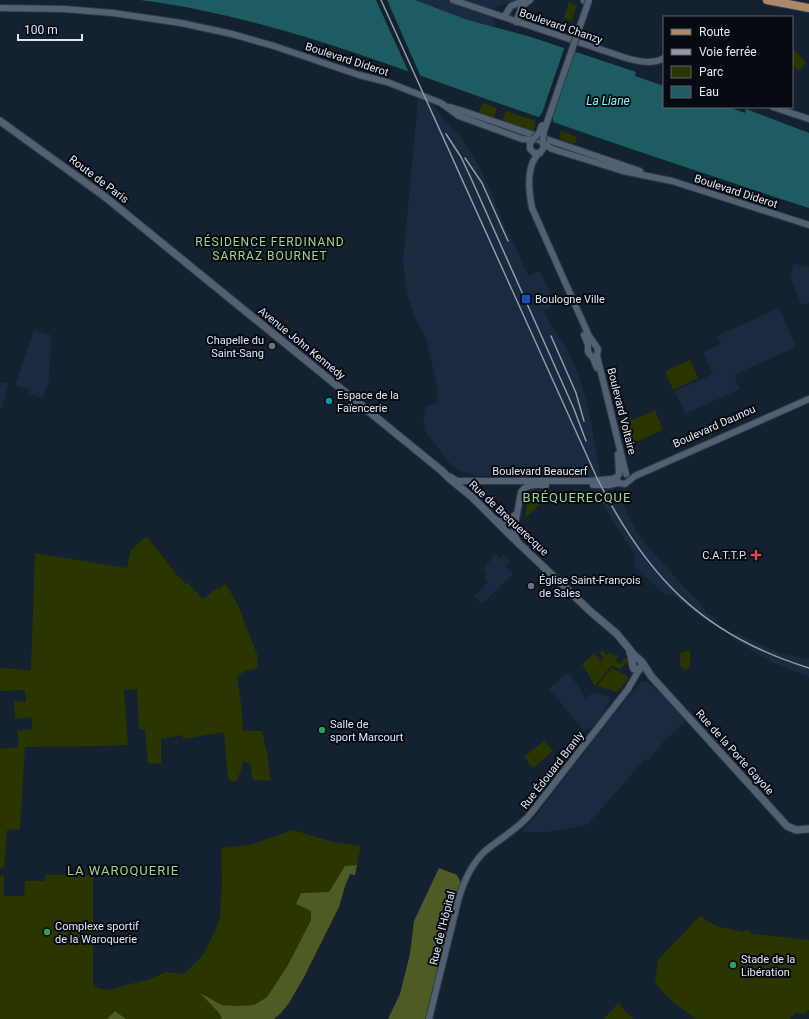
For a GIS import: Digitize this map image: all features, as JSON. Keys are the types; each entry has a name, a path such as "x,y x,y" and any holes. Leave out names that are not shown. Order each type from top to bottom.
{"main road":[{"path":"767,0 809,8"},
{"path":"784,0 809,5"},
{"name":"Route de Paris","path":"0,121 94,188 182,259"},
{"name":"Avenue John Kennedy","path":"182,259 409,444"},
{"name":"Rue de Brequerecque","path":"409,444 442,471 521,544 627,649 638,665"},
{"name":"Rue de la Porte Gayole","path":"638,665 651,676 787,826 796,830 809,829"}],"street":[{"name":"Boulevard Chanzy","path":"453,0 626,58 651,61 663,58"},
{"path":"504,17 511,6 526,0"},
{"path":"516,22 522,6 530,0"},
{"path":"585,0 544,131 544,148 541,152 534,153 530,148 533,140 540,131 585,0"},
{"name":"Boulevard Diderot","path":"0,8 64,9 113,13 181,23 237,36 387,82 438,101 459,116 516,137 533,140"},
{"name":"Boulevard Diderot","path":"449,108 459,109 656,177 809,224"},
{"path":"776,108 809,119"},
{"name":"Boulevard Diderot","path":"516,137 530,148"},
{"path":"533,140 538,138 544,143"},
{"name":"Boulevard Diderot","path":"544,143 557,150 623,171 656,177"},
{"name":"Boulevard Voltaire","path":"530,148 526,182 526,197 529,209 592,347 598,349 594,354 618,454 618,478"},
{"name":"Boulevard Diderot","path":"541,152 557,150"},
{"name":"Boulevard Voltaire","path":"541,152 533,162 530,175 532,208 592,347"},
{"name":"Boulevard Voltaire","path":"594,354 627,477"},
{"name":"Boulevard Daunou","path":"627,477 809,394"},
{"name":"Boulevard Daunou","path":"627,477 635,476 809,399"},
{"name":"Boulevard Beaucerf","path":"442,471 459,481 589,481 618,478"},
{"path":"623,473 627,477 624,484 618,478 623,473"},
{"name":"Boulevard Beaucerf","path":"520,498 523,490 529,486 606,485 618,478"},
{"path":"508,482 520,485 520,498 514,533 521,544"},
{"path":"496,520 507,521 513,518 517,513"},
{"name":"Rue Édouard Branly","path":"488,849 519,826 529,816 624,694 638,665"},
{"name":"Rue de l'Hôpital","path":"429,1019 462,889 474,865 488,849"}],"shaded area":[{"path":"415,0 518,0 493,8 495,27 468,20"},
{"path":"418,100 433,104 438,112 462,139 480,168 507,233 513,241 528,276 540,271 555,305 544,311 551,326 566,347 578,373 587,403 600,472 607,491 617,493 635,529 645,543 703,606 705,611 718,621 710,623 673,594 665,595 634,566 635,555 610,516 589,477 582,479 479,476 458,470 451,465 425,431 423,422 426,406 437,403 438,391 426,339 414,316 406,291 403,261"},
{"path":"794,263 809,267 809,303 804,305 800,302 790,275"},
{"path":"779,308 796,347 734,375 740,389 685,414 676,394 673,392 713,374 703,352 721,344 717,336"},
{"path":"34,330 51,335 49,381 43,398 29,394 30,390 15,385"},
{"path":"0,382 9,383 0,412"},
{"path":"495,554 500,558 503,554 510,561 505,566 513,574 482,604 474,597 488,582 484,579 487,575 483,570"},
{"path":"737,633 782,654 809,659 809,677 771,662 729,636"},
{"path":"567,673 570,674 586,699 595,692 610,697 608,705 601,718 594,725 584,731 549,689"},
{"path":"642,681 648,682 686,721 663,742 648,761 645,759 587,825 546,832 521,832 531,822 608,721"},
{"path":"357,865 355,875 350,874 339,907 304,977 289,1003 281,1013 274,1019 222,1019 219,1013 200,993 222,1005 238,1006 254,1005 267,997 288,965 311,920 311,911 296,904 301,893 329,892 345,866"},
{"path":"439,868 457,875 461,883 426,1019 388,1019 400,994 410,954 414,921"},
{"path":"115,1011 126,1019 107,1019"}],"green space":[{"path":"569,2 577,5 572,21 564,18"},
{"path":"795,50 806,63 798,71 793,65 793,52"},
{"path":"483,103 497,108 494,118 479,112"},
{"path":"506,111 536,121 533,131 502,120"},
{"path":"561,131 577,137 575,144 559,139"},
{"path":"690,360 698,378 673,390 665,371"},
{"path":"655,410 663,430 625,447 619,426"},
{"path":"531,491 551,491 550,497 525,518 528,497"},
{"path":"147,536 177,575 186,584 188,583 203,599 218,587 219,589 225,584 236,601 257,654 258,668 243,672 237,677 243,731 262,731 269,763 271,781 253,780 250,763 244,761 237,781 231,781 228,778 224,732 183,739 183,735 161,739 161,764 148,763 145,730 139,729 137,689 124,690 128,745 25,747 20,829 7,830 4,867 0,869 0,749 19,747 17,731 33,729 31,717 15,719 14,701 26,702 25,690 0,691 0,668 31,670 35,553 127,568 131,550"},
{"path":"602,650 607,655 610,652 615,657 618,655 618,658 615,660 619,664 627,657 628,661 621,669 611,666 595,686 582,664 594,654 601,661 604,658 600,653"},
{"path":"690,650 690,666 686,670 680,666 680,653"},
{"path":"612,668 629,677 617,692 597,686"},
{"path":"544,741 553,751 533,768 524,757"},
{"path":"293,830 333,842 361,846 357,865 345,867 329,892 311,912 311,920 288,965 267,997 254,1005 238,1006 222,1005 201,994 219,1013 222,1019 126,1019 115,1011 107,1019 0,1019 0,876 4,874 4,896 24,896 25,881 45,881 45,875 93,875 93,983 97,988 108,990 154,978 165,972 184,974 203,955 216,929 220,917 222,880 221,848 250,845"},
{"name":"Stade de la Libération","path":"700,916 716,926 744,932 746,929 754,934 809,940 809,1010 807,1010 807,1014 795,1013 790,1019 696,1019 670,1000 655,983 658,960"},
{"path":"618,1003 633,1019 604,1019"}],"water":[{"name":"La Liane","path":"140,0 415,0 468,20 528,36 636,72 635,76 663,86 663,108 731,108 745,113 746,109 809,133 809,208 633,150 341,48 262,25 181,6"}],"pier":[{"path":"376,0 387,0 421,77 409,73"},
{"path":"565,46 575,50 553,116 553,124 538,118 542,113"}],"railway":[{"path":"381,0 597,478 616,513 636,544 657,572 681,597 708,619 738,638 771,654 809,668"},
{"path":"446,134 461,157 470,176 574,409 586,441"},
{"path":"465,158 482,183 508,241"},
{"path":"551,336 576,393 584,421"}],"place":[{"name":"Boulogne Ville","path":"526,299"},
{"name":"Chapelle du Saint-Sang","path":"272,346"},
{"name":"Espace de la Faïencerie","path":"329,401"},
{"name":"C.A.T.T.P.","path":"756,555"},
{"name":"Église Saint-François de Sales","path":"531,586"},
{"name":"Salle de sport Marcourt","path":"322,730"},
{"name":"Complexe sportif de la Waroquerie","path":"47,932"},
{"name":"Stade de la Libération","path":"733,965"}],"district":[{"name":"RÉSIDENCE FERDINAND SARRAZ BOURNET","path":"270,249"},
{"name":"BRÉQUERECQUE","path":"577,497"},
{"name":"LA WAROQUERIE","path":"123,870"}]}
